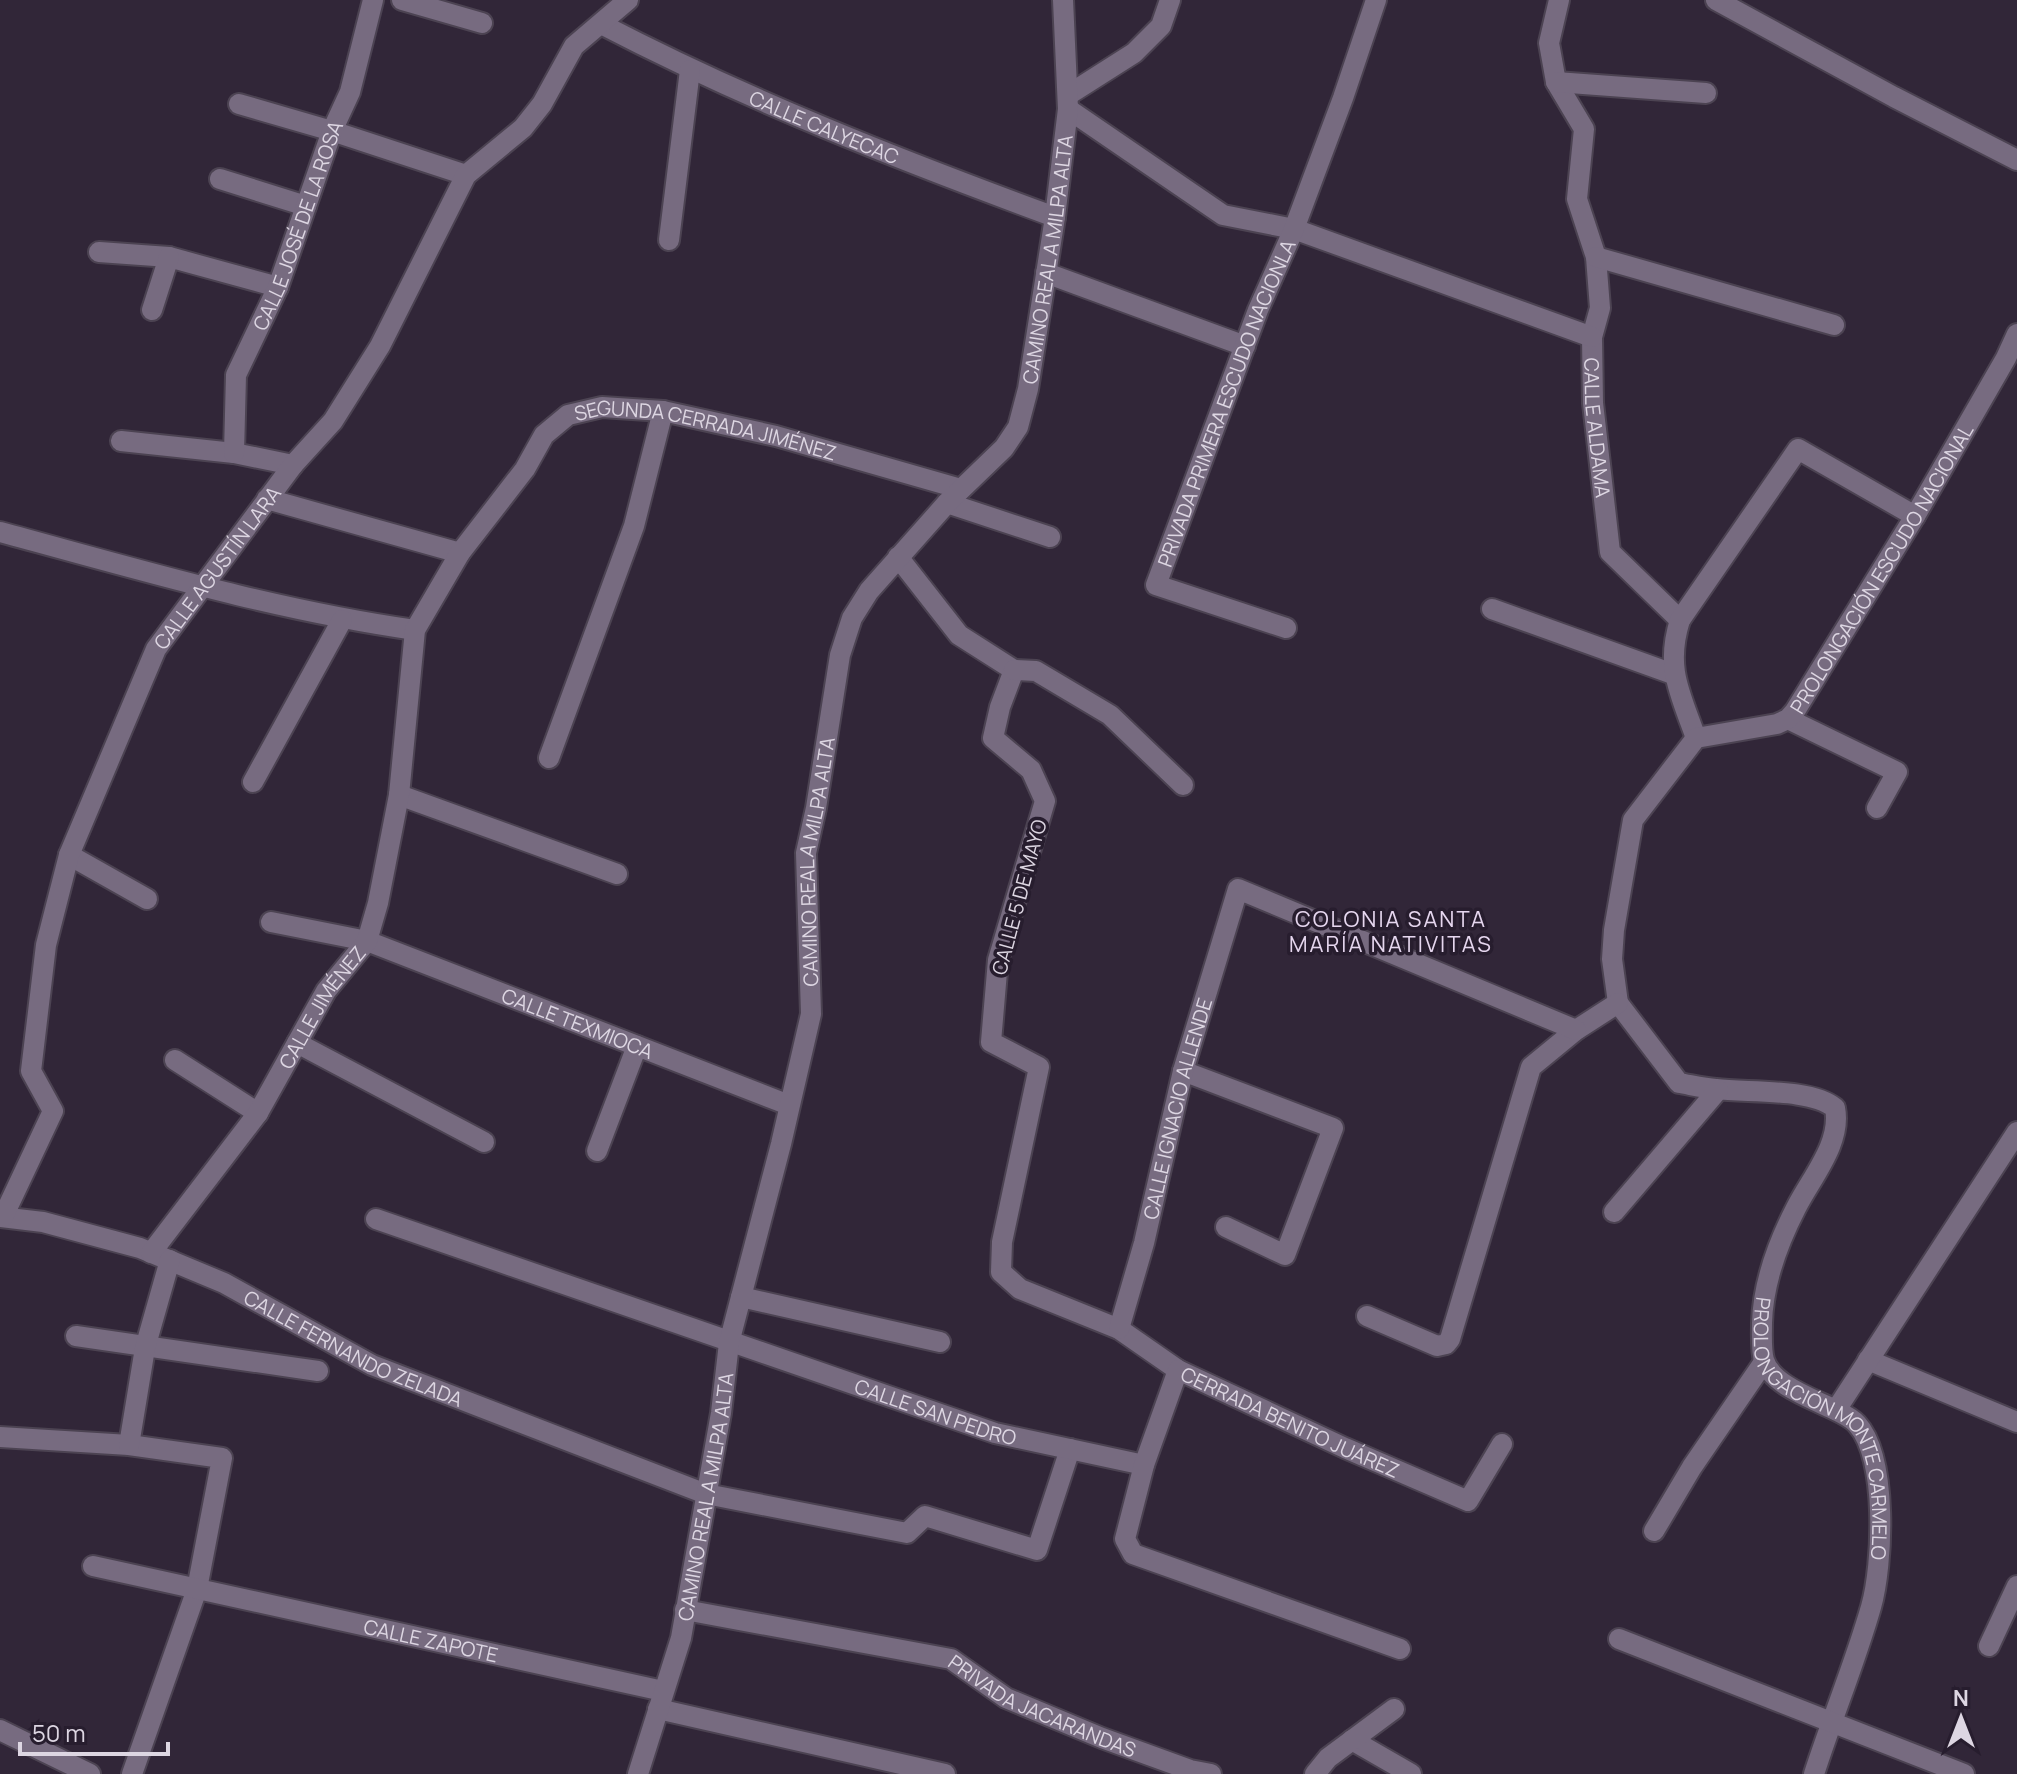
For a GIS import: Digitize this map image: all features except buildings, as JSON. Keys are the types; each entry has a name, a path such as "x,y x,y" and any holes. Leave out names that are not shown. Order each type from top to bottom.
{"street":[{"name":"CALLE JOSÉ DE LA ROSA","path":"234,453 236,375 278,287 332,131 350,92 373,0"},
{"path":"402,0 482,23"},
{"name":"CALLE AGUSTÍN LARA","path":"2,1217 53,1111 31,1071 46,945 69,855 156,649 293,465 333,421 380,346 466,175 523,128 542,104 574,46 628,0"},
{"name":"CAMINO REAL A MILPA ALTA","path":"638,1774 681,1638 721,1413 729,1343 811,1014 806,853 840,655 852,618 869,591 954,496 1004,448 1018,427 1028,389 1055,217 1068,102 1063,0"},
{"path":"1170,0 1161,26 1134,53 1068,102 1223,215 1294,229 1592,337"},
{"name":"PRIVADA PRIMERA ESCUDO NACIONLA","path":"1286,628 1156,585 1245,346 1294,229 1376,0"},
{"name":"CALLE ALDAMA","path":"1559,0 1549,43 1556,82 1584,129 1577,199 1596,257 1600,308 1592,337 1596,431 1610,552 1680,620"},
{"path":"1716,0 2017,160"},
{"name":"CALLE CALYECAC","path":"601,24 690,70 945,176 1055,217"},
{"path":"669,240 690,70"},
{"path":"1556,82 1706,93"},
{"path":"239,104 466,175"},
{"path":"220,179 306,206"},
{"path":"99,252 169,257 278,287"},
{"path":"152,310 169,257"},
{"path":"1596,257 1834,325"},
{"path":"1046,273 1245,346"},
{"name":"PROLONGACIÓN ESCUDO NACIONAL","path":"1696,738 1777,724 1788,719 1915,516 2017,334"},
{"name":"SEGUNDA CERRADA JIMÉNEZ","path":"415,630 460,553 525,469 544,435 568,415 602,407 663,411 776,436 954,496 1050,537"},
{"path":"549,758 634,526 663,411"},
{"path":"121,441 234,453 293,465"},
{"path":"1367,1316 1437,1346 1446,1344 1531,1067 1576,1030 1618,1003 1612,959 1614,930 1633,820 1696,738 1673,674 1673,643 1680,620 1798,449 1915,516"},
{"path":"267,499 460,553"},
{"path":"0,532 200,587 342,620 415,630"},
{"path":"898,557 959,635 1014,670 1036,671 1110,715 1183,785"},
{"path":"1492,609 1673,674"},
{"path":"253,782 342,620"},
{"name":"CALLE JIMÉNEZ","path":"129,1445 161,1256 258,1113 326,991 367,941 378,903 399,795 415,630"},
{"name":"CALLE 5 DE MAYO","path":"1014,670 1000,707 993,738 1031,770 1045,801 998,960 991,1042 1039,1067 1002,1242 1001,1272 1020,1289 1119,1329"},
{"path":"1788,719 1897,772 1877,808"},
{"path":"399,795 617,874"},
{"path":"69,855 147,899"},
{"name":"CALLE IGNACIO ALLENDE","path":"1119,1329 1144,1243 1183,1071 1238,889 1576,1030"},
{"name":"CALLE TEXMIOCA","path":"271,922 367,941 789,1105"},
{"name":"PROLONGACIÓN MONTE CARMELO","path":"1618,1003 1679,1083 1827,1101 1835,1108 1835,1130 1795,1210 1764,1292 1762,1325 1764,1362 1783,1384 1857,1423 1869,1446 1877,1474 1880,1517 1872,1605 1814,1774"},
{"path":"297,1043 484,1142"},
{"path":"597,1151 637,1046"},
{"path":"175,1060 258,1113"},
{"path":"1183,1071 1333,1128 1285,1255 1226,1227"},
{"path":"1614,1212 1718,1090"},
{"path":"1836,1410 2017,1132"},
{"name":"CALLE FERNANDO ZELADA","path":"2,1217 43,1222 161,1256 224,1283 372,1365 706,1494 907,1533 925,1516 1037,1550 1070,1449"},
{"name":"CALLE SAN PEDRO","path":"376,1219 995,1433 1144,1465"},
{"path":"741,1297 940,1342"},
{"name":"CERRADA BENITO JUÁREZ","path":"1119,1329 1178,1370 1468,1501 1502,1444"},
{"path":"76,1336 318,1371"},
{"path":"1868,1360 2017,1422"},
{"path":"1654,1531 1692,1467 1764,1362"},
{"path":"1178,1370 1144,1465 1125,1539 1133,1554 1400,1649"},
{"path":"0,1437 129,1445 222,1458 197,1589 132,1774"},
{"name":"CALLE ZAPOTE","path":"93,1566 661,1700 945,1774"},
{"path":"1989,1646 2017,1586"},
{"name":"PRIVADA JACARANDAS","path":"685,1610 951,1659 1006,1698 1102,1738 1190,1770 1211,1774"},
{"path":"1619,1639 1964,1774"},
{"path":"1315,1774 1328,1758 1394,1709"},
{"path":"0,1730 90,1774"},
{"path":"1352,1740 1411,1774"}],"district":[{"name":"COLONIA SANTA MARÍA NATIVITAS","path":"1391,932"}]}
